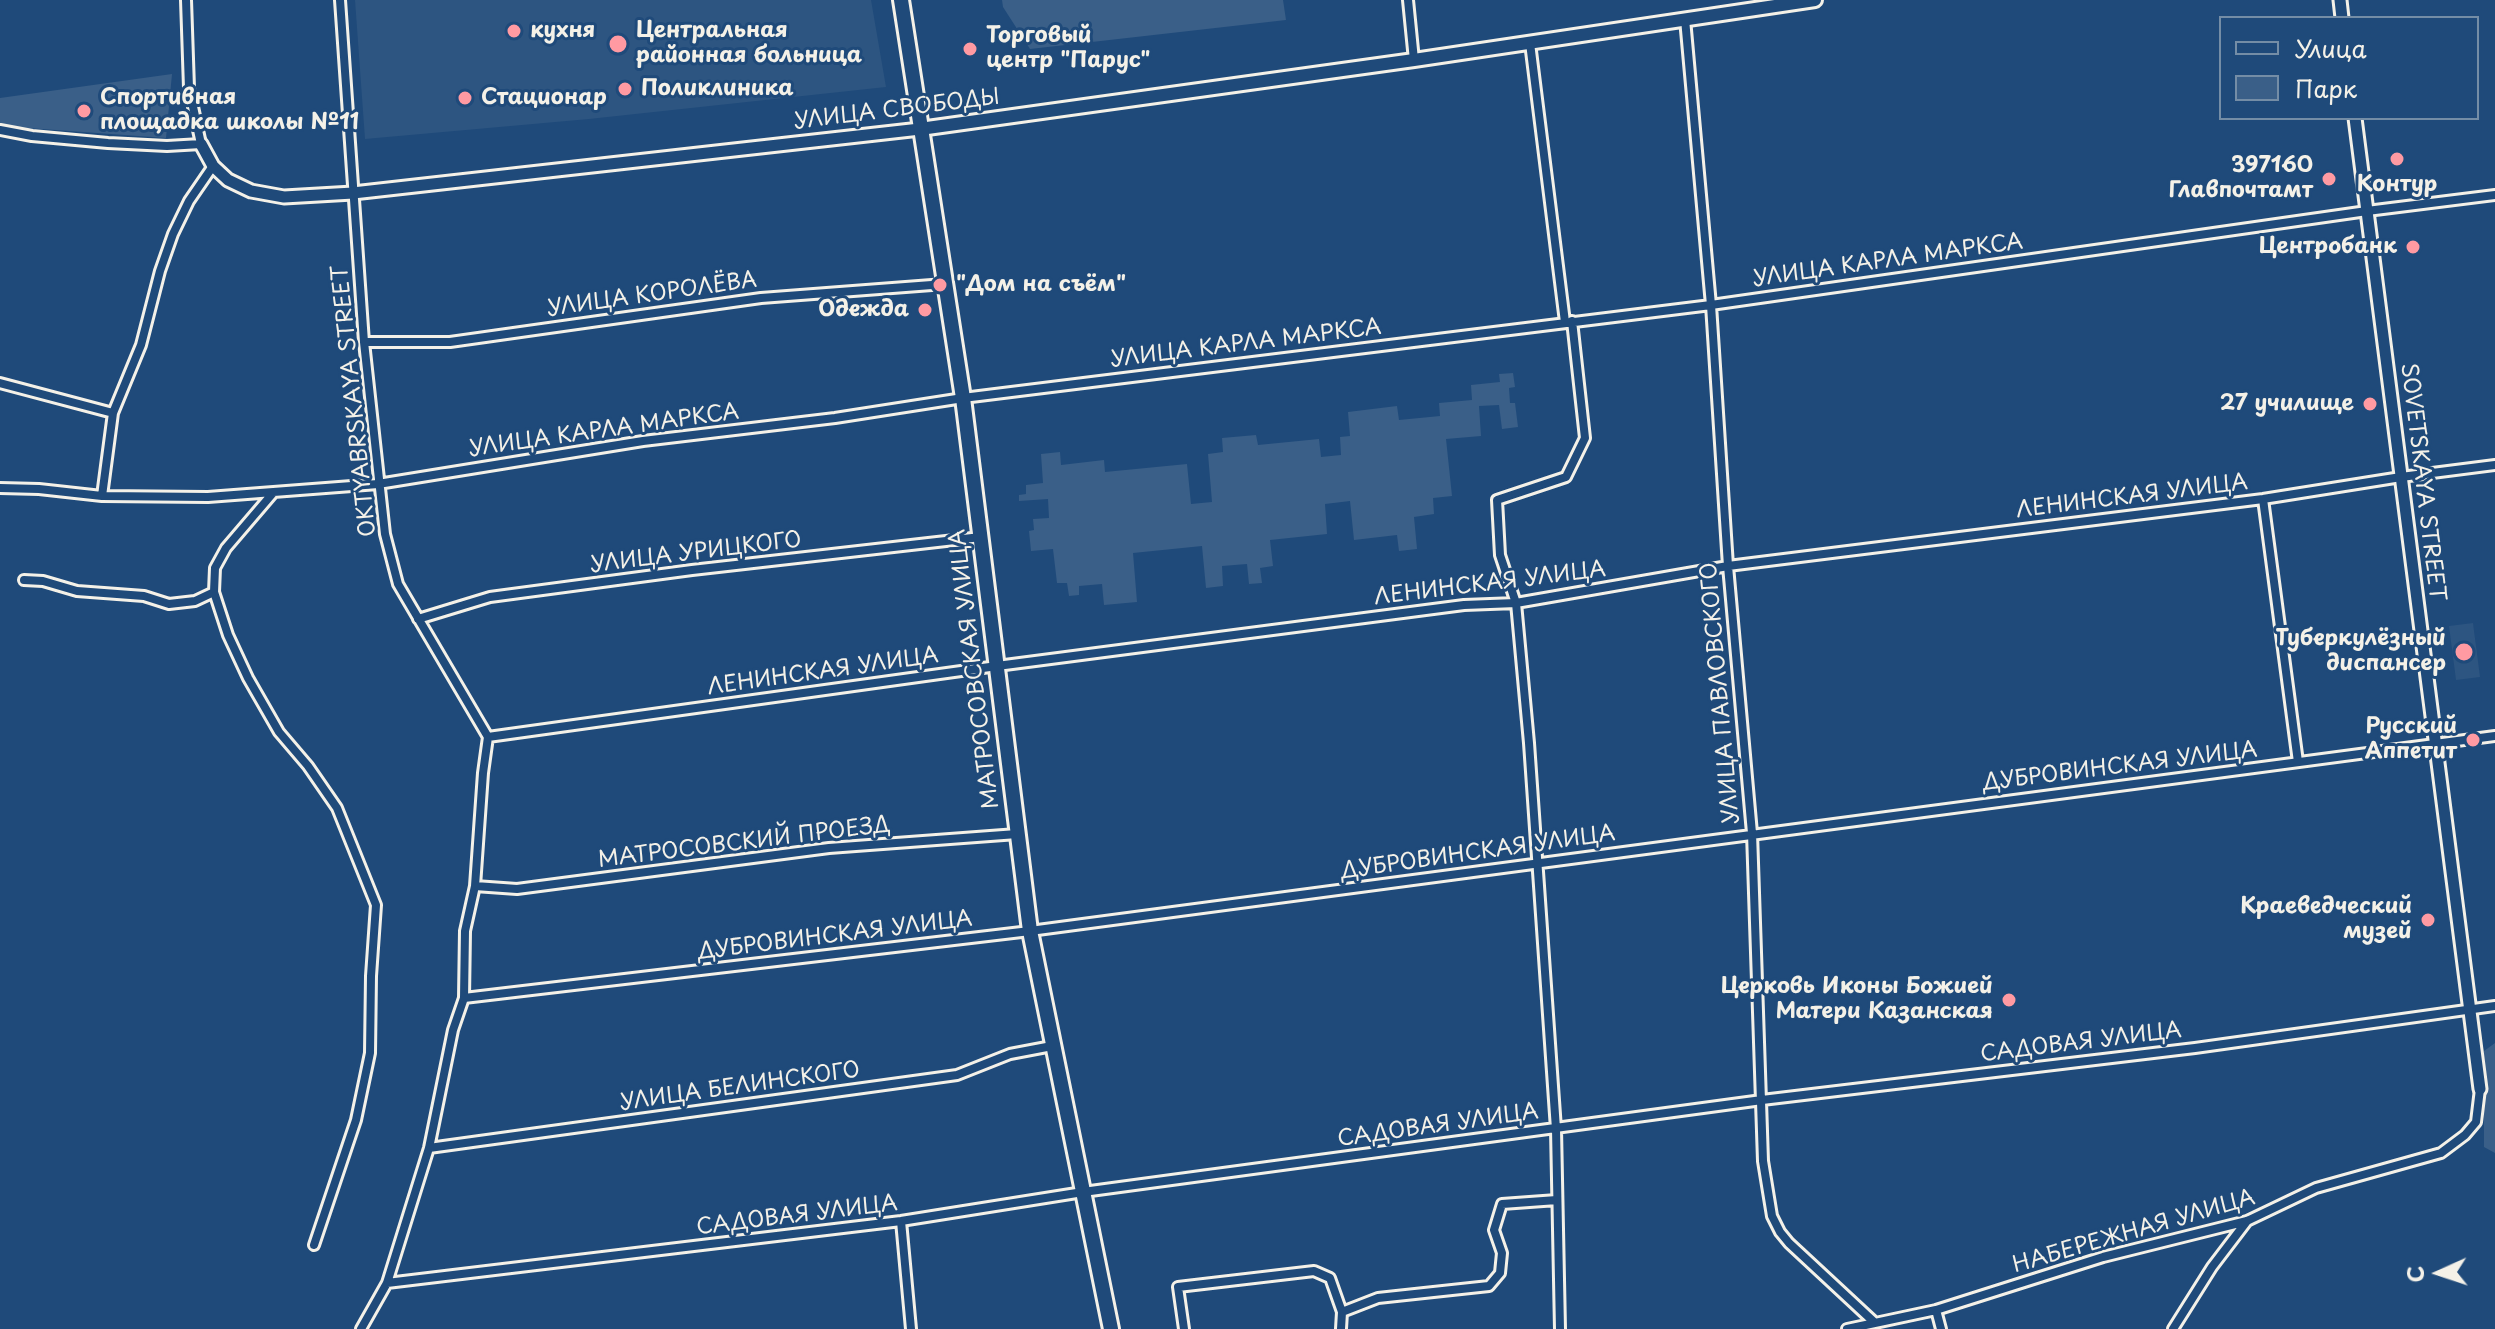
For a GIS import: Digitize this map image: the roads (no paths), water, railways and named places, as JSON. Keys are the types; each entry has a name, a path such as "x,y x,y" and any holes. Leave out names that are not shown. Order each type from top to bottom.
{"highway":[{"name":"МАТРОСОВСКАЯ УЛИЦА","path":"901,0 963,398 1030,931 1111,1329"}],"main road":[{"name":"УЛИЦА СВОБОДЫ","path":"920,129 1815,0"}],"street":[{"path":"0,130 108,143 201,144 189,88 186,0"},
{"name":"OKTYABRSKAYA STREET","path":"340,0 364,342 385,534 398,584 488,737"},
{"path":"1408,0 1414,60"},
{"name":"УЛИЦА ПАВЛОВСКОГО","path":"1685,19 1711,305 1728,566 1752,833 1763,1161 1772,1216 1780,1232 1874,1322"},
{"path":"1530,43 1585,438 1566,477 1497,500 1500,555 1516,603 1537,864 1556,1129 1560,1329"},
{"name":"SOVETSKAYA STREET","path":"2355,120 2480,1089"},
{"name":"УЛИЦА СВОБОДЫ","path":"201,144 213,166 228,180 251,191 284,197 353,193 920,129"},
{"path":"102,496 113,413 141,345 160,271 189,201 213,166"},
{"name":"УЛИЦА КАРЛА МАРКСА","path":"0,488 102,496 208,497 378,484 558,452 1711,305 2495,195"},
{"name":"УЛИЦА КОРОЛЁВА","path":"364,342 450,342 761,298 945,284"},
{"path":"0,383 113,413"},
{"name":"ЛЕНИНСКАЯ УЛИЦА","path":"488,737 1464,605 1516,603 1728,566 2263,499 2495,465"},
{"path":"274,493 226,548 215,568 214,592 228,635 248,678 279,732 308,766 337,808 376,905 370,1053 356,1120 314,1245"},
{"path":"2263,499 2298,762"},
{"name":"УЛИЦА УРИЦКОГО","path":"418,619 490,597 706,568 981,537"},
{"path":"24,580 43,581 77,591 144,596 169,604 195,601 214,592"},
{"name":"ДУБРОВИНСКАЯ УЛИЦА","path":"464,998 1030,931 2495,736"},
{"path":"361,1329 387,1283 429,1148 453,1030 464,998 465,931 475,886 488,737"},
{"name":"МАТРОСОВСКИЙ ПРОЕЗД","path":"475,886 517,889 829,848 1017,834"},
{"name":"САДОВАЯ УЛИЦА","path":"387,1283 901,1221 1083,1192 1762,1100 2180,1050 2495,1006"},
{"name":"УЛИЦА БЕЛИНСКОГО","path":"429,1148 957,1075 1010,1054 1052,1046"},
{"name":"НАБЕРЕЖНАЯ УЛИЦА","path":"1847,1329 1936,1310 2103,1257 2247,1221 2316,1188 2441,1153 2476,1122 2480,1089"},
{"path":"1342,1312 1378,1298 1489,1286 1500,1273 1502,1253 1494,1230 1502,1204 1557,1200"},
{"path":"901,1221 911,1329"},
{"path":"2173,1329 2212,1267 2247,1221"},
{"path":"1184,1329 1178,1287 1314,1271 1330,1278 1342,1312 1341,1329"},
{"path":"1936,1310 1941,1329"}],"place":[{"name":"кухня","path":"514,31"},
{"name":"Центральная районная больница","path":"618,44"},
{"name":"Торговый центр \"Парус\"","path":"970,49"},
{"name":"Поликлиника","path":"625,89"},
{"name":"Стационар","path":"465,98"},
{"name":"Спортивная площадка школы №11","path":"84,111"},
{"name":"Контур","path":"2397,159"},
{"name":"397160 Главпочтамт","path":"2329,179"},
{"name":"Центробанк","path":"2413,247"},
{"name":"\"Дом на съём\"","path":"940,285"},
{"name":"Одежда","path":"925,310"},
{"name":"27 училище","path":"2370,404"},
{"name":"Туберкулёзный диспансер","path":"2464,652"},
{"name":"Русский Аппетит","path":"2473,740"},
{"name":"Краеведческий музей","path":"2428,920"},
{"name":"Церковь Иконы Божией Матери Казанская","path":"2009,1000"}]}
